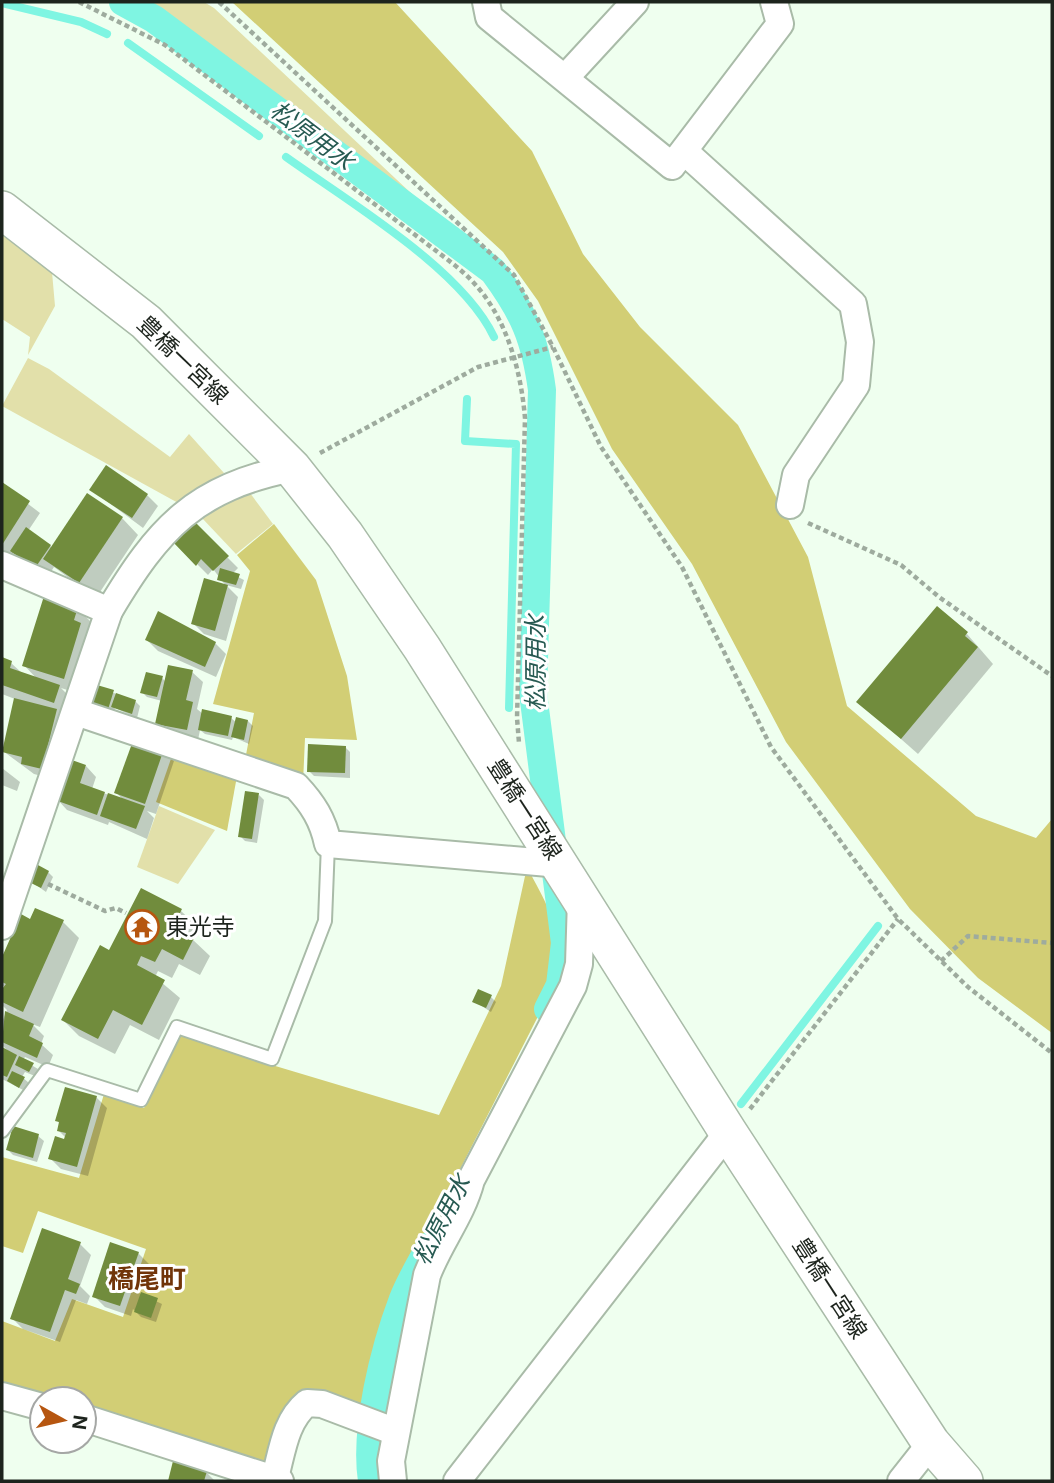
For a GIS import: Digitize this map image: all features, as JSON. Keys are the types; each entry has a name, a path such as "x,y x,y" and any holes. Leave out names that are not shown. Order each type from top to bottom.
{"main road":[{"name":"豊橋一宮線","path":"2,210 146,322 292,468 345,535 415,637 728,1132 931,1443 964,1481"}],"street":[{"path":"486,2 489,17 672,166 780,24 774,2"},
{"path":"565,78 635,2"},
{"path":"685,152 852,304 860,342 856,385 796,475 790,505"},
{"path":"2,926 110,611 149,551 187,510 212,493 251,477 292,468"},
{"path":"2,565 110,611"},
{"path":"76,712 296,786 312,803 324,825 328,844 560,864"},
{"path":"393,1481 391,1461 427,1275 436,1252 465,1203 471,1180 573,986 579,964 581,897"},
{"path":"457,1481 728,1132"},
{"path":"2,1396 28,1403"},
{"path":"98,1423 276,1481 289,1427 296,1412 307,1403 322,1404 397,1432"},
{"path":"901,1481 931,1443"}],"lane":[{"path":"2,1131 47,1070 141,1100 177,1027 272,1059 325,921 328,844"}],"path":[{"path":"79,2 165,46 435,250 473,282 490,304 502,325 522,387 525,418 517,718 520,745"},
{"path":"219,2 514,275 601,447 682,567 771,747 898,919 968,987 1052,1054"},
{"path":"292,468 478,367 550,347"},
{"path":"790,505 798,517 901,565 939,597 1052,676"},
{"path":"48,884 105,911 116,908 126,913"},
{"path":"728,1132 744,1117 898,919"},
{"path":"941,961 968,936 1052,943"}],"shaded area":[{"path":"143,2 204,2 214,8 446,226 157,9"},
{"path":"232,2 395,2 532,151 583,254 640,327 738,425 808,557 847,706 976,816 1036,838 1052,819 1052,1033 978,978 910,909 786,742 692,564 612,449 538,301 503,252"},
{"path":"2,234 52,272 55,306 28,355 30,337 2,319"},
{"path":"28,358 49,369 170,457 189,434 224,473 193,490 180,504 2,406"},
{"path":"250,493 273,524 236,554 201,517 219,503"},
{"path":"274,524 316,580 347,676 357,740 305,738 303,783 245,760 254,713 213,704 250,571 237,555"},
{"path":"173,753 237,776 227,831 156,802"},
{"path":"159,806 215,830 178,884 137,867"},
{"path":"527,867 548,909 557,935 558,965 555,983 396,1295 372,1379 368,1416 324,1399 273,1465 98,1412 98,1385 28,1385 28,1391 2,1383 2,1321 55,1341 72,1299 123,1317 146,1249 38,1211 23,1253 2,1246 2,1157 79,1178 104,1094 144,1108 181,1035 439,1115 501,986"}],"building":[{"path":"106,465 148,494 132,518 89,490"},
{"path":"2,482 30,501 2,545"},
{"path":"87,493 123,517 79,583 43,559"},
{"path":"194,521 229,556 213,571 201,559 196,566 173,542"},
{"path":"26,527 51,545 35,568 10,551"},
{"path":"220,568 240,574 236,585 217,580"},
{"path":"204,578 228,585 215,631 191,624"},
{"path":"44,596 78,607 74,620 81,623 64,679 22,666"},
{"path":"937,606 968,632 965,636 978,647 901,739 856,702"},
{"path":"158,611 216,642 205,667 145,640"},
{"path":"2,657 12,661 10,668 60,685 54,703 2,685"},
{"path":"168,665 193,670 186,700 193,702 187,730 155,724"},
{"path":"146,672 163,676 157,697 140,693"},
{"path":"97,685 114,690 106,716 89,710"},
{"path":"116,693 136,700 132,714 111,707"},
{"path":"14,698 57,709 42,769 21,764 22,757 2,752"},
{"path":"202,709 232,716 228,736 198,730"},
{"path":"236,717 248,720 244,740 231,737"},
{"path":"134,738 164,749 145,804 114,793"},
{"path":"308,744 346,746 345,773 307,772"},
{"path":"69,759 86,765 80,783 105,792 97,815 55,800"},
{"path":"245,791 259,793 252,839 238,837"},
{"path":"108,793 145,806 136,829 100,816"},
{"path":"38,865 49,871 41,888 29,882"},
{"path":"141,888 182,909 173,927 194,938 183,960 162,949 155,962 141,956 137,965 165,980 142,1025 113,1010 98,1039 61,1020 100,945 109,950"},
{"path":"35,908 64,920 23,1012 2,1002 2,989 6,984 2,982 2,957 21,914 30,919"},
{"path":"478,989 492,995 486,1008 472,1002"},
{"path":"5,1011 34,1024 29,1036 43,1043 37,1058 2,1042"},
{"path":"2,1047 17,1055 7,1077 2,1075"},
{"path":"19,1056 34,1063 29,1072 15,1065"},
{"path":"12,1071 25,1077 19,1088 7,1081"},
{"path":"65,1087 97,1096 77,1167 48,1159 55,1136 64,1139 66,1133 57,1131 59,1122 55,1121"},
{"path":"13,1126 39,1134 33,1158 6,1150"},
{"path":"42,1228 81,1242 68,1279 80,1284 76,1294 65,1290 50,1332 10,1319"},
{"path":"110,1242 139,1252 120,1306 92,1297"},
{"path":"141,1292 158,1298 151,1318 134,1312"},
{"path":"173,1461 207,1471 204,1481 168,1481"}],"waterway":[{"name":"松原用水","path":"123,2 154,19 493,271 513,300 532,341 542,390 533,693 565,943 560,985 548,1009"},
{"path":"2,3 81,22 107,34"},
{"path":"128,43 259,136"},
{"path":"286,157 402,238 431,262 457,287 494,337"},
{"path":"467,399 465,441 516,444 509,708"},
{"path":"741,1104 878,926"},
{"name":"松原用水","path":"372,1481 371,1438 377,1389 403,1299 430,1246"}],"place":[{"name":"東光寺","path":"142,927"}],"district":[{"name":"橋尾町","path":"147,1279"}]}
